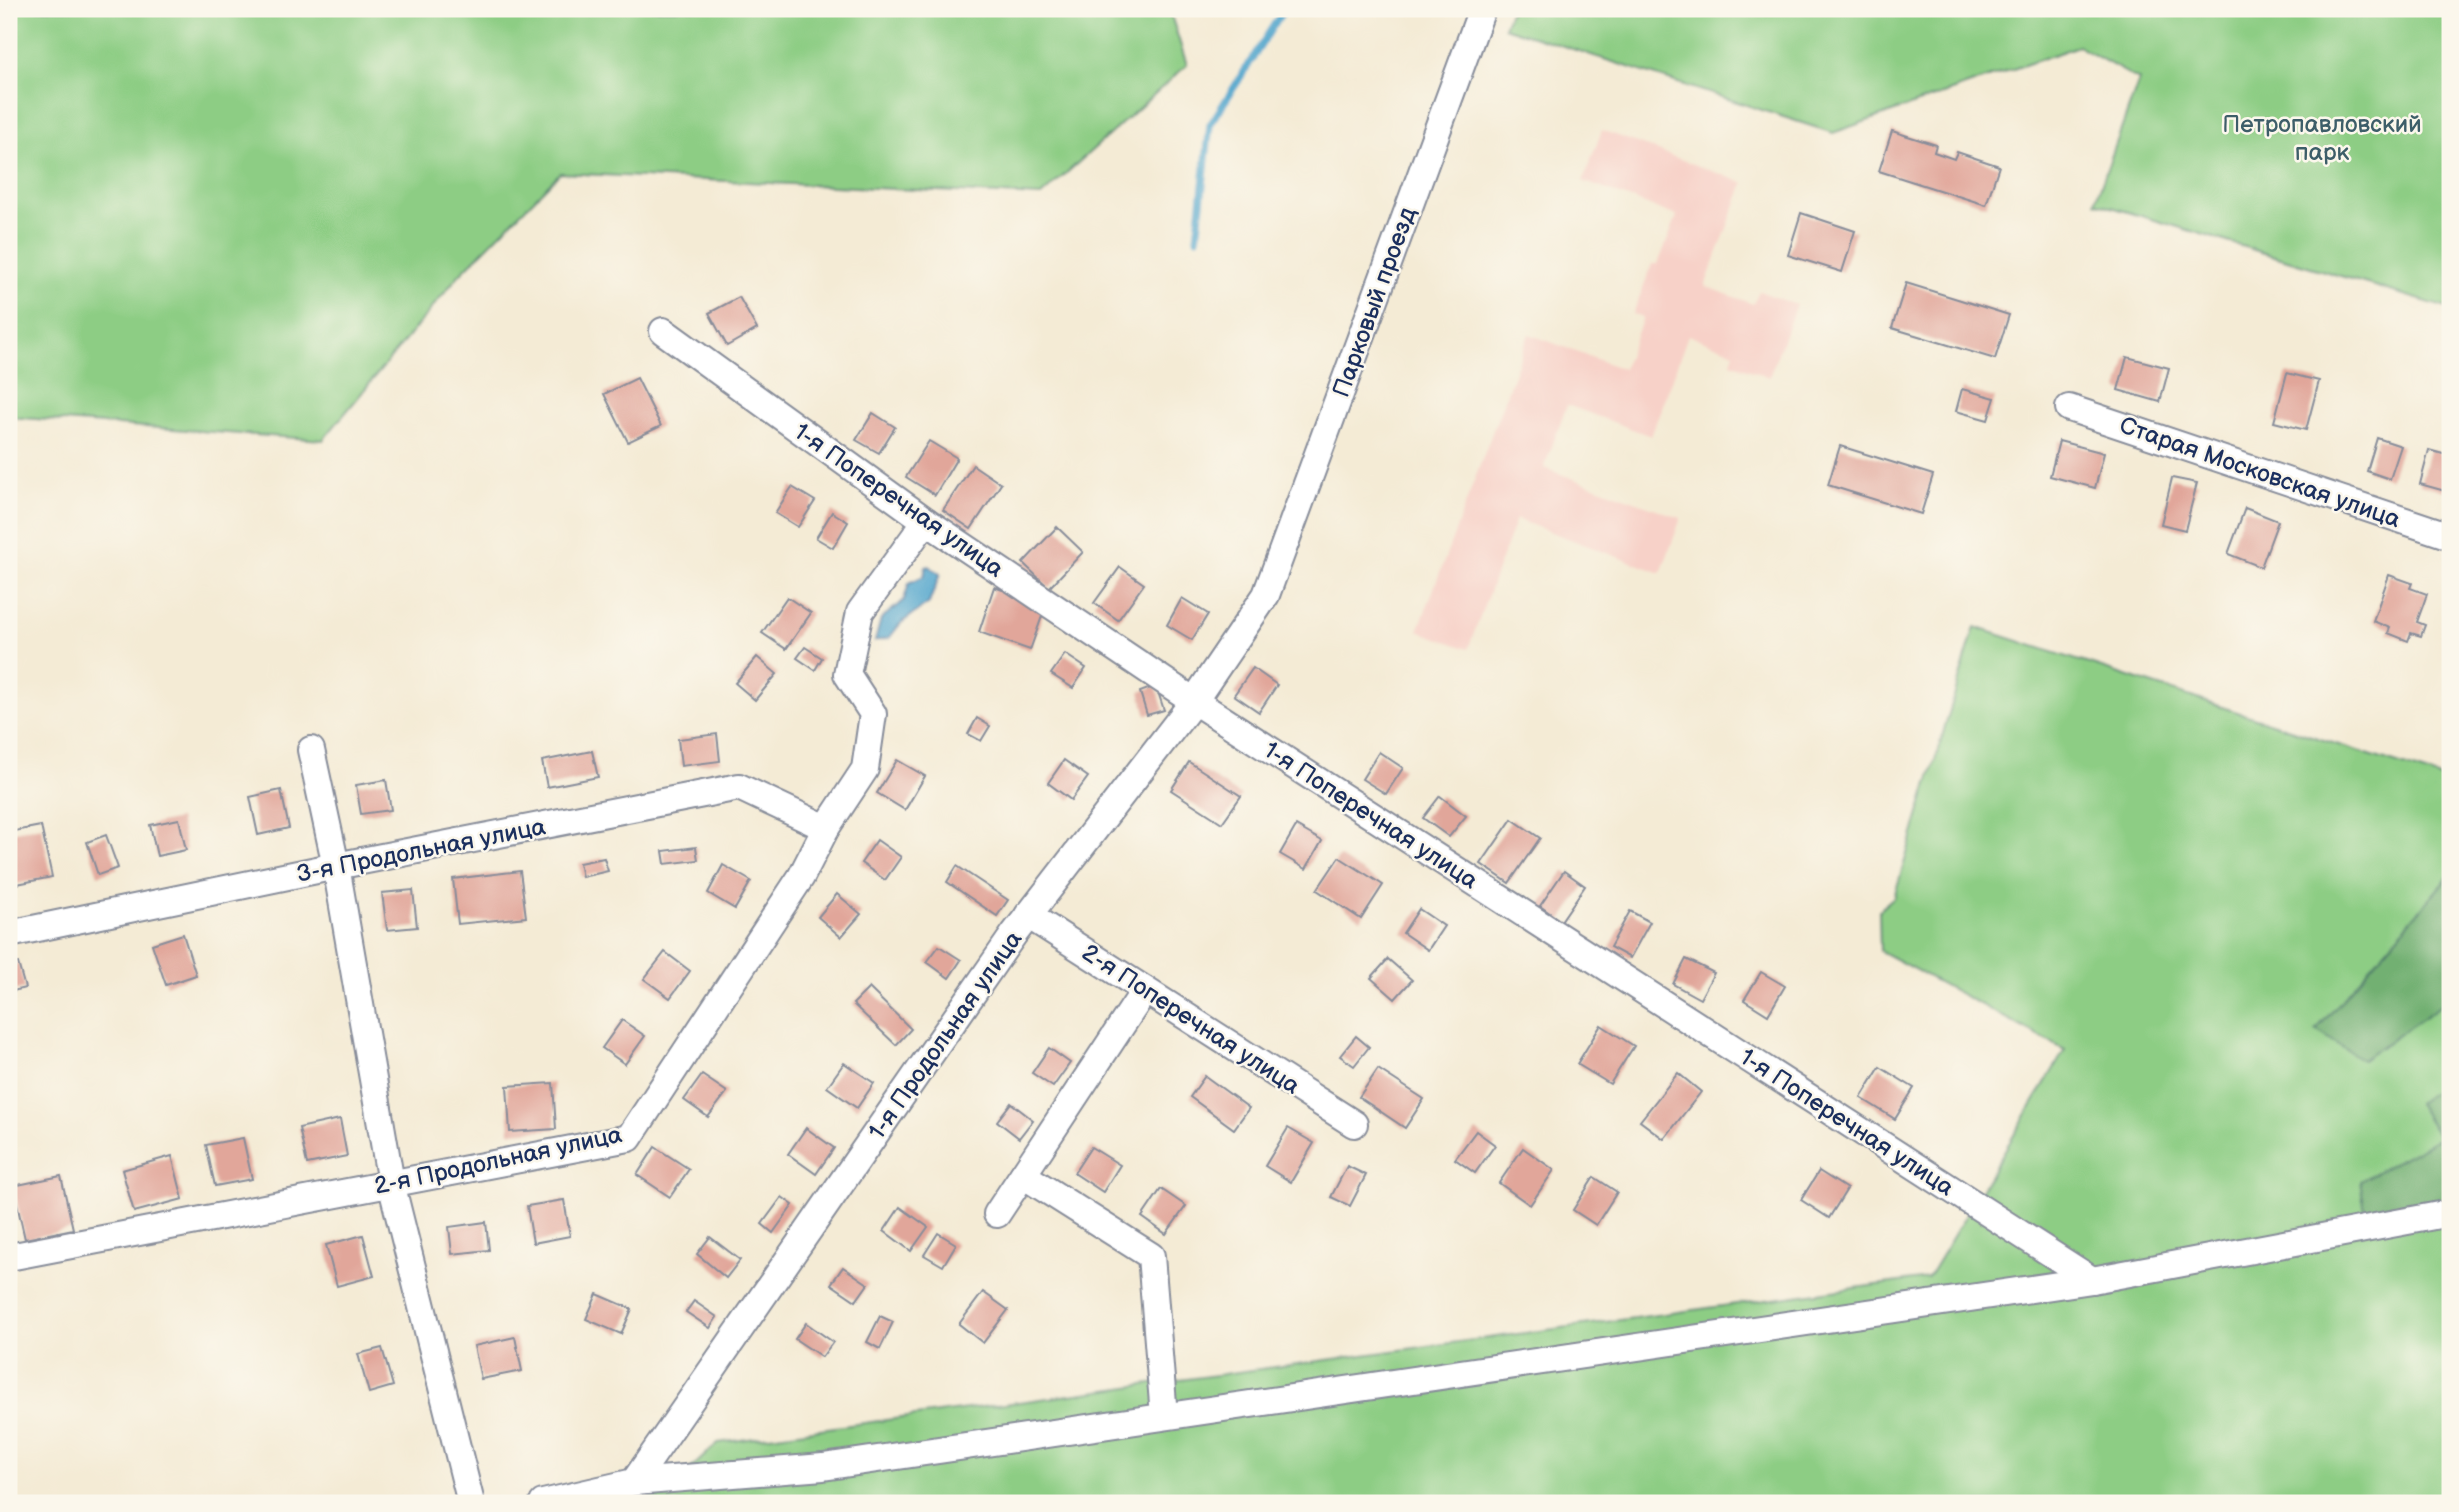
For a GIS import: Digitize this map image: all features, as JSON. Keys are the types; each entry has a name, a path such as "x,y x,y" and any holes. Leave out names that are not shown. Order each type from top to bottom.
{"street":[{"name":"Парковый проезд","path":"1266,595 1482,9"},
{"name":"1-я Поперечная улица","path":"663,331 926,521 1194,701 2092,1280"},
{"name":"Старая Московская улица","path":"2069,408 2450,536"},
{"name":"2-я Продольная улица","path":"9,1257 629,1138 802,877 826,828 865,769 873,714 847,674 860,612 926,521"},
{"name":"1-я Продольная улица","path":"634,1482 1028,915 1194,701 1266,595"},
{"path":"311,750 336,866 391,1183 471,1503"},
{"name":"3-я Продольная улица","path":"9,934 336,866 739,787 826,828"},
{"name":"2-я Поперечная улица","path":"1028,915 1354,1124"},
{"path":"997,1214 1145,990"},
{"path":"1023,1175 1151,1256 1164,1416"},
{"path":"543,1503 634,1482 823,1467 2092,1280 2450,1213"}],"shaded area":[{"path":"1602,130 1744,183 1705,286 1753,304 1759,291 1796,305 1769,377 1731,363 1734,352 1688,335 1651,436 1567,405 1544,468 1681,518 1661,573 1516,519 1468,649 1418,631 1529,334 1623,369 1643,318 1633,314 1652,264 1658,264 1677,216 1583,181"}],"green space":[{"path":"9,9 1169,9 1187,65 1041,196 560,173 459,275 323,440 9,417"},
{"name":"Петропавловский парк","path":"1511,9 2450,9 2450,309 2095,202 2139,80 2078,46 1833,133 1504,27"},
{"path":"1975,627 2450,781 2450,1503 630,1503 666,1492 718,1443 1928,1278 2065,1050 1880,951 1879,910 1894,897"},
{"path":"2450,875 2450,999 2362,1060 2316,1030"},
{"path":"2450,1081 2450,1213 2368,1228 2360,1181 2439,1138 2417,1103"}],"water":[{"path":"929,566 940,574 929,603 901,623 889,638 875,641 881,619 904,600 909,583 924,576 926,567"}],"building":[{"path":"1892,131 1936,145 1934,152 1954,159 1957,152 1999,166 1986,205 1879,171"},
{"path":"1801,213 1855,231 1842,272 1788,255"},
{"path":"1906,283 2009,315 1995,359 1892,328"},
{"path":"739,297 757,329 727,346 709,313"},
{"path":"2127,357 2169,368 2160,402 2118,390"},
{"path":"2287,373 2319,381 2306,430 2274,422"},
{"path":"637,378 661,426 628,442 604,394"},
{"path":"1962,389 1995,398 1988,420 1956,411"},
{"path":"873,413 895,427 879,453 856,440"},
{"path":"2377,438 2401,446 2390,479 2367,471"},
{"path":"929,441 957,458 935,495 906,477"},
{"path":"2059,441 2104,453 2095,488 2050,476"},
{"path":"1840,446 1933,475 1921,514 1828,485"},
{"path":"2429,450 2450,456 2450,471 2445,491 2420,484"},
{"path":"973,465 1001,484 971,529 943,510"},
{"path":"2172,478 2197,483 2185,530 2161,524"},
{"path":"792,487 815,501 798,527 775,513"},
{"path":"2245,508 2278,521 2261,567 2228,554"},
{"path":"832,512 848,522 833,548 816,538"},
{"path":"1057,527 1083,552 1049,588 1023,563"},
{"path":"1120,567 1144,584 1118,620 1094,603"},
{"path":"2389,575 2412,583 2410,588 2427,594 2417,622 2425,625 2421,636 2411,633 2408,641 2388,633 2390,628 2373,621"},
{"path":"994,587 1046,605 1030,650 979,632"},
{"path":"787,597 811,613 786,649 762,633"},
{"path":"1182,598 1208,614 1192,640 1167,625"},
{"path":"805,647 822,658 815,670 797,658"},
{"path":"1065,654 1086,668 1073,688 1051,674"},
{"path":"757,657 777,674 755,700 735,683"},
{"path":"1253,668 1277,685 1259,712 1234,695"},
{"path":"1156,686 1164,710 1147,715 1140,692"},
{"path":"977,718 990,726 981,741 968,734"},
{"path":"717,734 720,761 681,766 678,739"},
{"path":"592,751 598,777 547,787 542,761"},
{"path":"1379,752 1403,768 1386,794 1362,779"},
{"path":"897,760 925,776 905,810 877,793"},
{"path":"1064,760 1088,777 1071,800 1048,783"},
{"path":"1189,762 1241,796 1222,823 1171,790"},
{"path":"386,780 391,810 361,814 356,785"},
{"path":"281,790 289,828 258,835 250,797"},
{"path":"1440,796 1466,816 1449,837 1423,818"},
{"path":"179,819 186,850 157,856 150,825"},
{"path":"1512,819 1540,838 1509,883 1481,864"},
{"path":"41,826 52,877 12,885 9,870 9,832"},
{"path":"1296,826 1322,841 1306,869 1280,854"},
{"path":"106,835 118,868 98,875 87,842"},
{"path":"877,840 901,857 885,880 861,863"},
{"path":"696,847 698,860 665,864 663,851"},
{"path":"1339,857 1383,885 1361,919 1317,890"},
{"path":"604,858 608,871 582,877 579,863"},
{"path":"723,865 751,881 735,909 708,893"},
{"path":"957,866 1008,900 997,916 947,882"},
{"path":"520,871 526,917 458,924 453,879"},
{"path":"1564,871 1585,886 1561,921 1540,906"},
{"path":"413,890 417,927 387,930 382,893"},
{"path":"837,894 861,914 841,937 818,917"},
{"path":"1419,909 1444,926 1428,950 1403,933"},
{"path":"1630,911 1650,922 1630,958 1610,947"},
{"path":"183,934 196,975 166,985 152,944"},
{"path":"939,946 961,960 949,978 927,962"},
{"path":"665,952 690,971 670,998 644,979"},
{"path":"1388,959 1412,980 1395,999 1371,978"},
{"path":"1686,959 1714,973 1700,999 1673,984"},
{"path":"18,963 25,988 9,992 9,965"},
{"path":"1761,972 1785,986 1768,1015 1744,1000"},
{"path":"869,988 911,1029 896,1045 853,1004"},
{"path":"622,1020 645,1036 625,1064 602,1048"},
{"path":"1601,1025 1634,1046 1610,1084 1577,1064"},
{"path":"1356,1036 1369,1047 1354,1066 1340,1056"},
{"path":"1049,1048 1070,1063 1053,1087 1032,1073"},
{"path":"844,1063 874,1083 857,1108 827,1087"},
{"path":"1880,1067 1914,1088 1895,1119 1861,1098"},
{"path":"1378,1069 1424,1099 1405,1128 1359,1097"},
{"path":"1678,1073 1701,1092 1664,1139 1640,1121"},
{"path":"702,1075 727,1092 708,1117 684,1100"},
{"path":"1205,1076 1249,1108 1234,1129 1190,1097"},
{"path":"553,1083 556,1129 510,1132 507,1086"},
{"path":"1011,1103 1033,1120 1019,1138 997,1121"},
{"path":"340,1119 347,1156 307,1164 299,1128"},
{"path":"806,1128 834,1148 816,1174 788,1154"},
{"path":"1288,1128 1314,1143 1291,1182 1265,1166"},
{"path":"1476,1131 1495,1145 1475,1173 1455,1159"},
{"path":"243,1138 252,1179 215,1186 206,1145"},
{"path":"655,1147 689,1169 670,1197 637,1175"},
{"path":"1091,1147 1120,1165 1103,1192 1074,1173"},
{"path":"1523,1148 1554,1170 1530,1205 1499,1183"},
{"path":"172,1156 183,1199 134,1212 122,1170"},
{"path":"1347,1166 1366,1175 1350,1206 1331,1197"},
{"path":"1819,1171 1847,1189 1829,1218 1801,1200"},
{"path":"61,1176 73,1229 25,1239 13,1186"},
{"path":"1594,1177 1617,1192 1596,1225 1573,1210"},
{"path":"1161,1189 1186,1206 1166,1234 1142,1217"},
{"path":"782,1197 793,1205 773,1233 762,1224"},
{"path":"564,1200 570,1236 533,1243 527,1206"},
{"path":"900,1207 928,1227 911,1251 884,1231"},
{"path":"486,1222 489,1250 452,1254 449,1227"},
{"path":"938,1233 956,1244 943,1266 924,1255"},
{"path":"363,1235 374,1276 337,1286 326,1245"},
{"path":"710,1237 740,1260 726,1278 697,1254"},
{"path":"843,1267 868,1284 856,1301 831,1284"},
{"path":"983,1292 1008,1310 983,1343 959,1324"},
{"path":"597,1294 632,1309 621,1334 586,1319"},
{"path":"694,1301 717,1317 710,1328 686,1312"},
{"path":"880,1316 893,1322 880,1349 867,1342"},
{"path":"806,1323 833,1342 822,1357 795,1339"},
{"path":"515,1337 522,1371 481,1379 474,1346"},
{"path":"382,1348 393,1386 369,1393 358,1354"}],"waterway":[{"path":"1197,238 1210,125 1284,9"}]}
